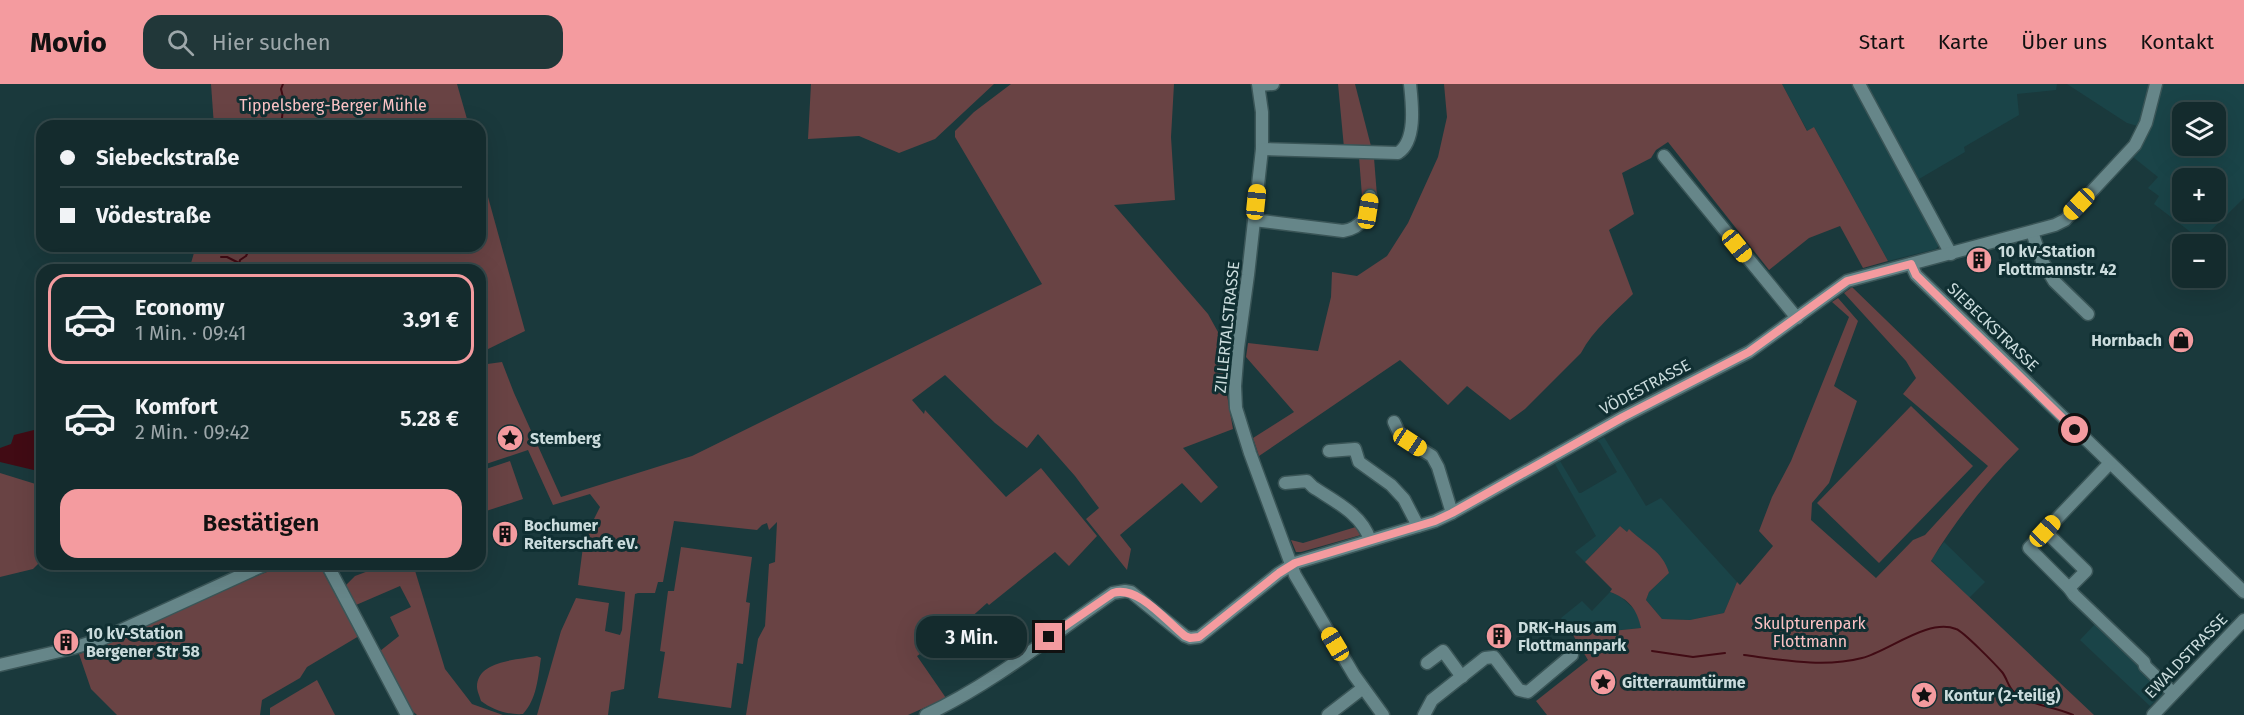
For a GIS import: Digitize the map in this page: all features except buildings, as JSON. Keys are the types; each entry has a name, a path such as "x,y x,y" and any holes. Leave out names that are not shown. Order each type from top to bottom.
{"street":[{"path":"1259,85 1273,84"},
{"path":"1262,149 1398,153 1404,149 1409,134 1413,109 1410,84"},
{"path":"1859,84 1951,254"},
{"path":"1911,264 2032,232 2064,220 2131,151 2146,123 2156,84"},
{"name":"ZILLERTALSTRASSE","path":"1259,85 1262,149 1238,348 1236,408 1290,565 1302,589 1363,688 1383,715"},
{"path":"1664,156 1797,318"},
{"path":"1254,220 1350,230 1357,227 1365,218 1370,196"},
{"path":"2032,232 2042,261 2054,280 2088,314"},
{"name":"VÖDESTRASSE","path":"926,715 950,704 982,684 1113,593 1125,591 1136,595 1185,636 1195,638 1203,635 1290,565 1418,526 1452,513 1623,417 1749,352 1847,281 1911,264"},
{"name":"SIEBECKSTRASSE","path":"1911,264 1916,275 2244,592"},
{"path":"1394,422 1401,437 1432,456 1438,467 1452,513"},
{"path":"1329,451 1355,449 1359,462 1391,484 1404,499 1418,526"},
{"path":"2110,463 2030,548 2173,693"},
{"path":"1285,483 1307,481 1357,519 1365,527 1370,540"},
{"path":"2045,531 2086,571 2069,588"},
{"path":"0,665 95,642 253,570"},
{"path":"330,570 407,715"},
{"name":"EWALDSTRASSE","path":"2152,715 2244,620"},
{"path":"1427,663 1443,651 1462,677"},
{"path":"1424,715 1432,700 1485,658 1494,657 1519,690 1528,692 1572,655"},
{"path":"1328,715 1363,688"}],"shaded area":[{"path":"1782,84 2057,84 2056,90 2017,94 2019,115 1964,147 1965,152 1919,179 1951,238 1941,243 1936,249 1888,261 1814,127 1808,132"},
{"path":"2067,84 2244,84 2244,198 2226,216 2226,168 2172,168 2172,218 2154,204 2159,196 2148,188 2158,177 2133,157 2148,129 2127,123"},
{"path":"2178,222 2219,222 2207,234 2193,234"},
{"path":"36,430 36,471 0,462 0,448 11,444 14,435"},
{"path":"1604,437 1646,506 1661,498 1737,582 1724,613 1690,620 1662,619 1646,600 1649,592 1669,573 1630,530 1627,532 1620,526 1585,562 1575,552 1596,536 1555,464 1560,461 1581,493 1617,472 1597,441"},
{"path":"1944,542 1985,582 1969,598 1931,560"},
{"path":"1610,592 1620,596 1637,612 1641,628 1573,635 1561,618 1582,601 1592,611"},
{"path":"2098,621 2166,690 2150,706 2080,640"}],"green space":[{"name":"Tippelsberg-Berger Mühle","path":"211,84 457,84 467,120 214,120"},
{"path":"811,84 994,84 935,139 899,153 859,136 808,139"},
{"path":"1011,84 1174,84 1171,137 1175,200 1114,205 1208,314 1218,332 1229,341 1227,395 1233,429 1183,448 1218,487 1201,503 1182,483 1120,535 1131,549 1127,570 1086,519 1099,508 1075,476 1038,434 1027,448 995,423 945,375 912,400 924,414 925,410 1006,497 1041,468 1097,536 1069,566 1055,552 989,605 987,603 958,629 917,656 946,698 908,715 746,715 758,639 765,626 769,564 775,562 777,522 769,530 767,523 757,530 674,521 663,582 658,582 655,593 635,594 624,689 611,692 608,715 537,715 561,631 576,598 609,603 605,631 620,635 625,592 578,585 584,539 600,507 590,494 553,505 528,450 486,464 486,364 502,362 561,497 692,456 1042,284 955,137 955,131 974,112"},
{"path":"1338,84 1355,84 1372,150 1344,148"},
{"path":"1444,84 1782,84 1807,131 1814,127 1888,261 1863,268 1840,226 1809,238 1769,270 1668,142 1656,150 1651,158 1622,173 1634,214 1609,230 1633,294 1598,329 1581,353 1525,409 1510,420 1467,386 1448,405 1400,360 1259,456 1253,438 1294,412 1246,357 1248,343 1318,351 1331,297 1332,272 1357,276 1387,256 1408,223 1438,157 1447,117"},
{"path":"1359,157 1374,158 1377,196 1362,196"},
{"path":"486,190 525,331 486,350 486,264 191,264 194,252 486,252"},
{"name":"Skulpturenpark Flottmann","path":"1852,287 2019,449 1972,502 1931,561 2094,715 1547,715 1536,701 1588,660 1573,635 1641,628 1631,606 1610,592 1612,589 1585,562 1620,526 1627,532 1629,529 1652,548 1666,565 1669,573 1649,592 1646,600 1662,619 1690,620 1724,613 1737,582 1740,585 1773,546 1759,531 1772,497 1791,461 1849,317 1832,302 1838,298 1858,321 1834,386 1857,401 1829,483 1812,503 1811,520 1876,578 1913,540 1925,535 1988,466 1903,394 1916,378 1906,361 1844,293"},
{"path":"1911,406 1973,466 1879,563 1817,503"},
{"path":"510,461 523,499 486,511 486,469"},
{"path":"0,473 36,484 36,566 33,569 0,577"},
{"path":"1359,526 1361,535 1301,552 1296,552 1291,540 1303,543"},
{"path":"681,547 752,557 746,602 750,603 743,664 737,663 731,708 658,698 665,652 660,651 668,591 674,591"},
{"path":"272,570 322,570 359,636 307,667 300,678 262,700 260,715 117,715 91,689 79,654 99,648"},
{"path":"371,570 415,570 445,669 472,704 503,715 417,715 408,707 380,651 399,636 390,617 411,607 400,586 356,605 345,586 355,576"},
{"path":"537,656 541,658 536,688 523,714 501,711 481,701 477,687 484,671 491,666 510,660"},
{"path":"317,680 335,715 270,715 270,708"}],"waterway":[{"path":"282,120 284,101 281,89 283,84"},
{"path":"239,264 248,252"},
{"path":"221,257 227,257 239,263"},
{"path":"1744,655 1818,663 1848,661 1873,654 1921,631 1945,627 1956,629 2002,672 2012,690 2020,697 2073,715"},
{"path":"1652,651 1693,657 1725,653"}],"place":[{"name":"10 kV-Station Flottmannstr. 42","path":"1979,260"},
{"name":"Hornbach","path":"2181,340"},
{"name":"Stemberg","path":"510,438"},
{"name":"Bochumer Reiterschaft eV.","path":"505,534"},
{"name":"DRK-Haus am Flottmannpark","path":"1499,636"},
{"name":"10 kV-Station Bergener Str 58","path":"66,642"},
{"name":"Gitterraumtürme","path":"1603,682"},
{"name":"Kontur (2-teilig)","path":"1924,695"}],"route":[{"path":"1049,637 1113,593 1125,591 1136,595 1185,636 1199,637 1279,573 1295,563 1435,521 1452,513 1623,417 1762,345 1847,281 1911,264 1916,275 2075,430"}]}
